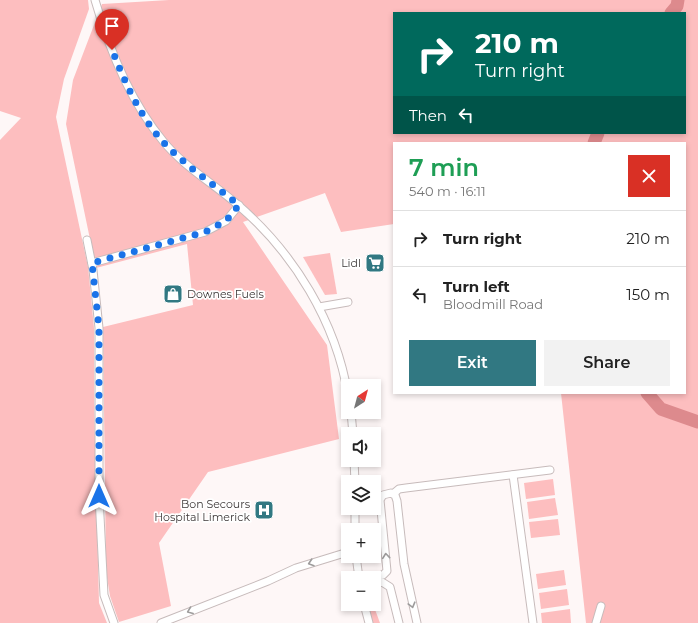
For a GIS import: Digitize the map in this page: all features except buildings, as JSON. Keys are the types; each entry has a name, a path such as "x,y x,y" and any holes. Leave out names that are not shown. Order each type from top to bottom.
{"street":[{"path":"95,0 102,25 123,75 154,129 164,142 181,158 239,205 280,248 303,279 319,307 335,346 344,379"},
{"path":"92,263 205,232 226,221 239,205"},
{"path":"86,240 92,263 99,328 99,496 104,595 114,623"},
{"path":"319,307 348,302"},
{"path":"381,575 387,571 380,500 386,493 393,494 399,489 406,488 514,476 550,470"},
{"path":"514,476 533,623"},
{"path":"393,494 397,501 404,564 417,623"},
{"path":"161,623 268,582 296,568 341,554"},
{"path":"381,582 390,587 399,623"},
{"path":"596,623 601,606"},
{"path":"366,611 369,623"}],"shaded area":[{"path":"0,0 88,0 89,9 64,79 56,117 88,267 94,328 94,402 99,603 107,623 0,623 0,140 21,118 0,111"},
{"path":"169,0 698,0 698,623 586,623 561,394 686,394 686,142 393,142 393,224 341,232 325,193 243,222 327,345 339,439 208,472 159,543 171,606 119,622 110,596 106,571 103,327 193,305 187,244 96,268 66,124 73,80 102,4"},
{"path":"330,253 337,294 325,295 303,257"},
{"path":"553,479 555,495 526,499 524,483"},
{"path":"555,498 558,515 529,519 527,502"},
{"path":"558,519 560,535 531,538 529,522"},
{"path":"564,570 566,585 538,589 536,574"},
{"path":"567,589 569,605 541,609 539,593"},
{"path":"570,609 571,623 542,623 541,613"},
{"path":"369,611 376,611 380,623 373,623"}],"waterway":[{"path":"672,12 677,6 678,0"},
{"path":"594,142 598,134"},
{"path":"648,394 661,409 698,422"}],"place":[{"name":"Lidl","path":"375,263"},
{"name":"Downes Fuels","path":"173,294"},
{"name":"Bon Secours Hospital Limerick","path":"264,510"}],"route":[{"path":"99,496 99,328 92,263 205,232 226,221 239,205 181,158 164,142 146,118 123,75 112,50"}]}
